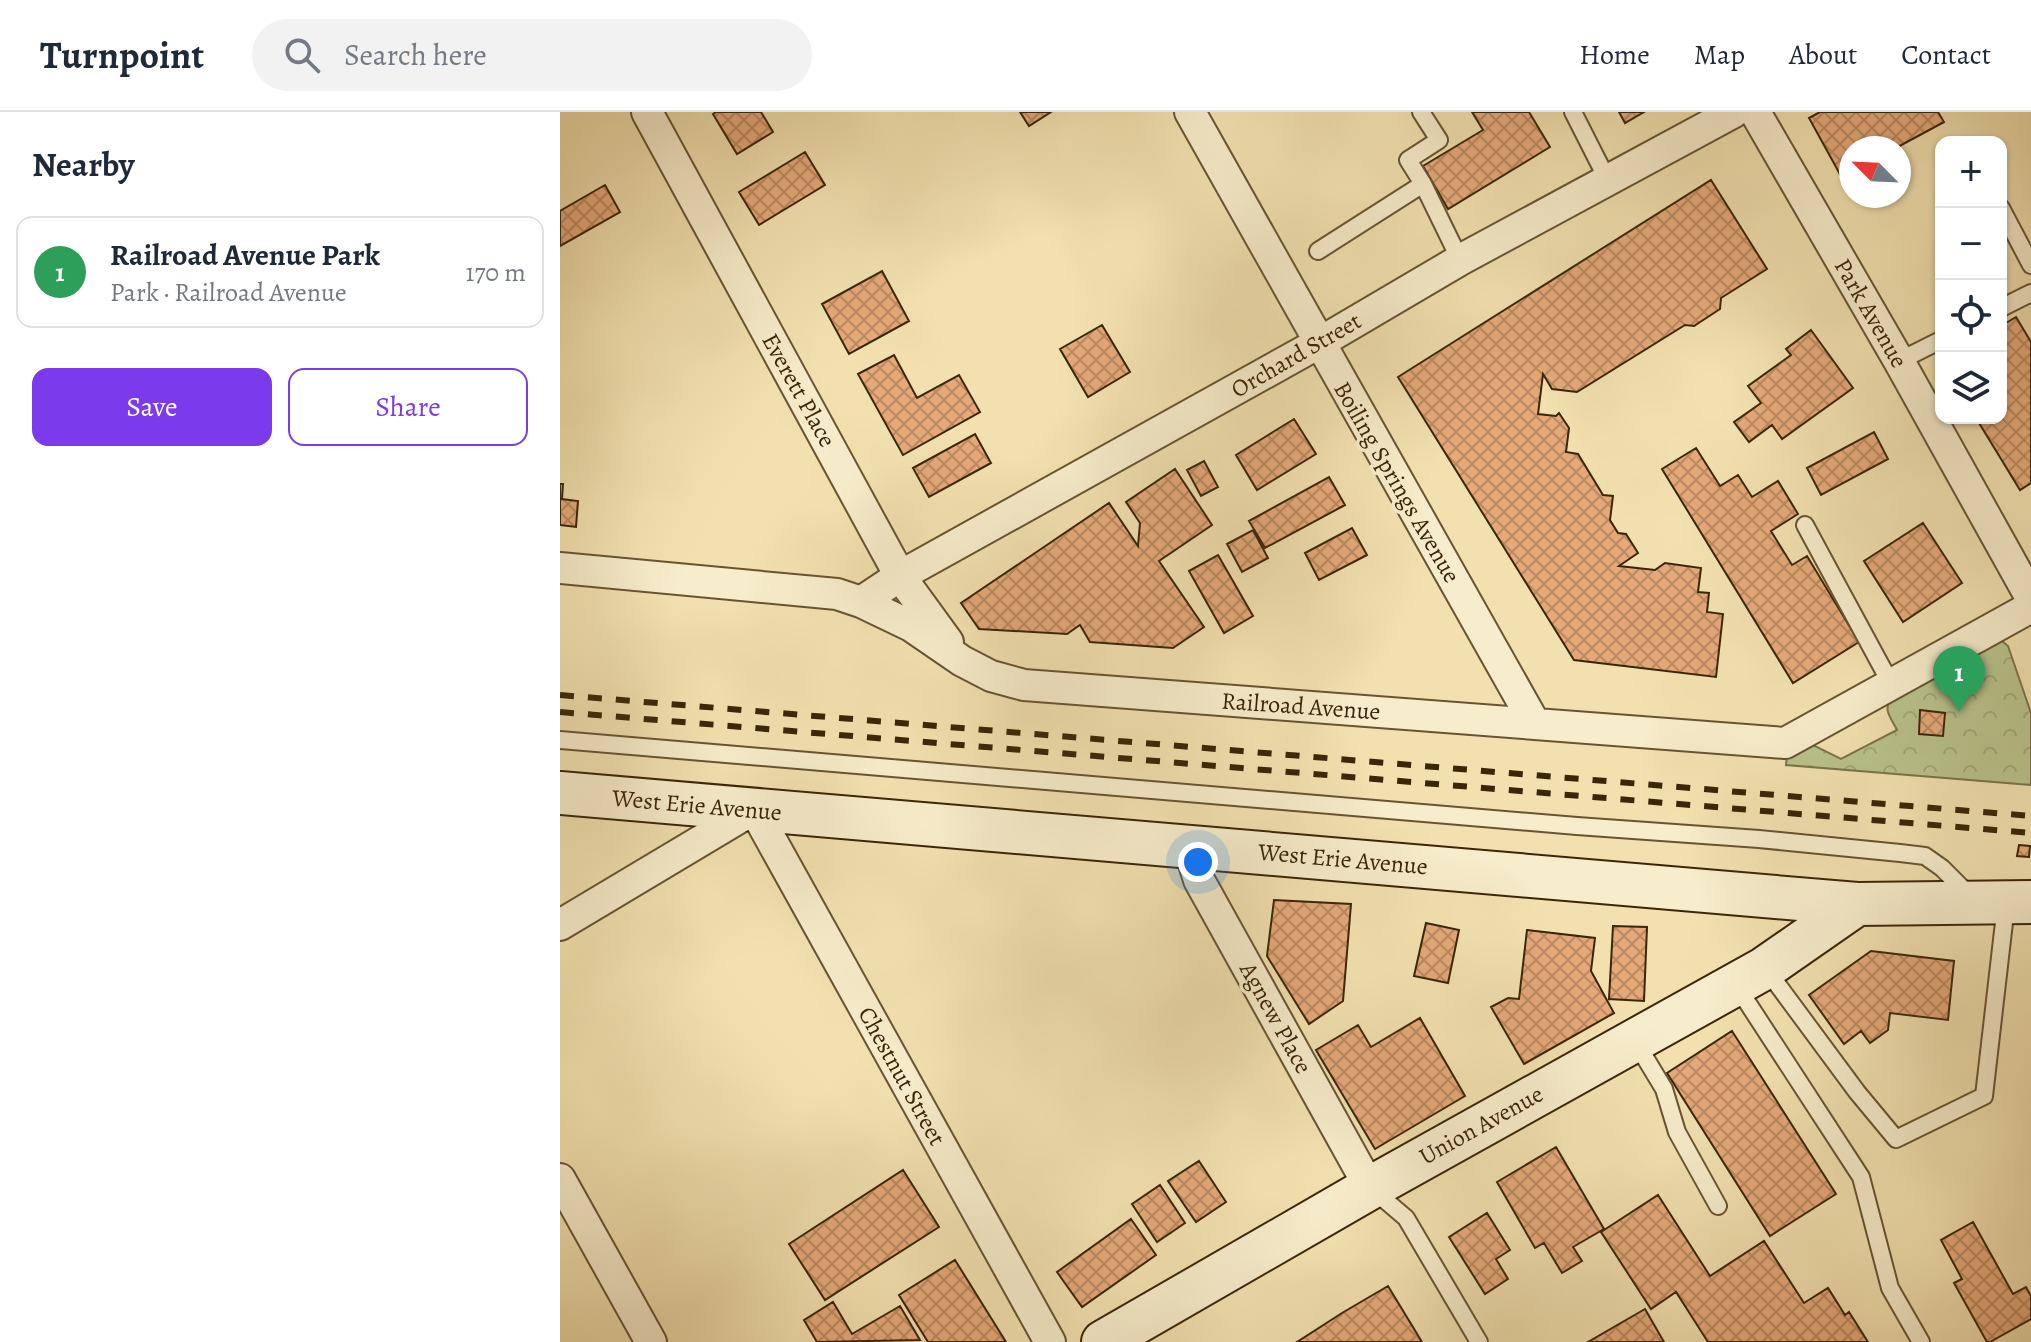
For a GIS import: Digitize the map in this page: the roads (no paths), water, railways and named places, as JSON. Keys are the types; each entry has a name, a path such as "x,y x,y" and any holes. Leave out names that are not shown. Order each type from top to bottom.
{"street":[{"name":"Everett Place","path":"647,112 900,576 962,661"},
{"name":"Boiling Springs Avenue","path":"1190,112 1535,724"},
{"name":"Orchard Street","path":"861,602 900,576 1319,343 1460,260 1734,112"},
{"name":"Park Avenue","path":"1755,112 2031,598"},
{"name":"Railroad Avenue","path":"560,568 837,594 911,626 962,661 991,676 1024,685 1785,743 2031,607"},
{"name":"West Erie Avenue","path":"560,793 1857,904 2010,913"},
{"path":"560,925 754,809"},
{"name":"Chestnut Street","path":"754,809 1050,1342"},
{"name":"Agnew Place","path":"1188,845 1199,880 1370,1188"},
{"name":"Union Avenue","path":"1103,1342 1370,1188 1750,976 1857,904"},
{"path":"560,1179 651,1342"}],"lane":[{"path":"1421,112 1439,140 1408,160 1460,260"},
{"path":"1573,112 1607,179"},
{"path":"1318,251 1423,184"},
{"path":"2007,219 2031,265"},
{"path":"2007,305 2031,293"},
{"path":"1899,361 1935,343"},
{"path":"1805,525 1891,684"},
{"path":"560,740 1900,853 1925,856 2010,913 1984,1096 1896,1139 1750,976"},
{"path":"1750,976 1861,1177 1890,1288 1921,1342"},
{"path":"1634,1039 1664,1089 1677,1132 1718,1206"},
{"path":"1370,1188 1406,1218 1479,1342"}],"railway":[{"path":"560,695 2031,816"},
{"path":"560,712 2031,833"}],"place":[{"name":"Railroad Avenue Park","path":"1959,712"}]}
